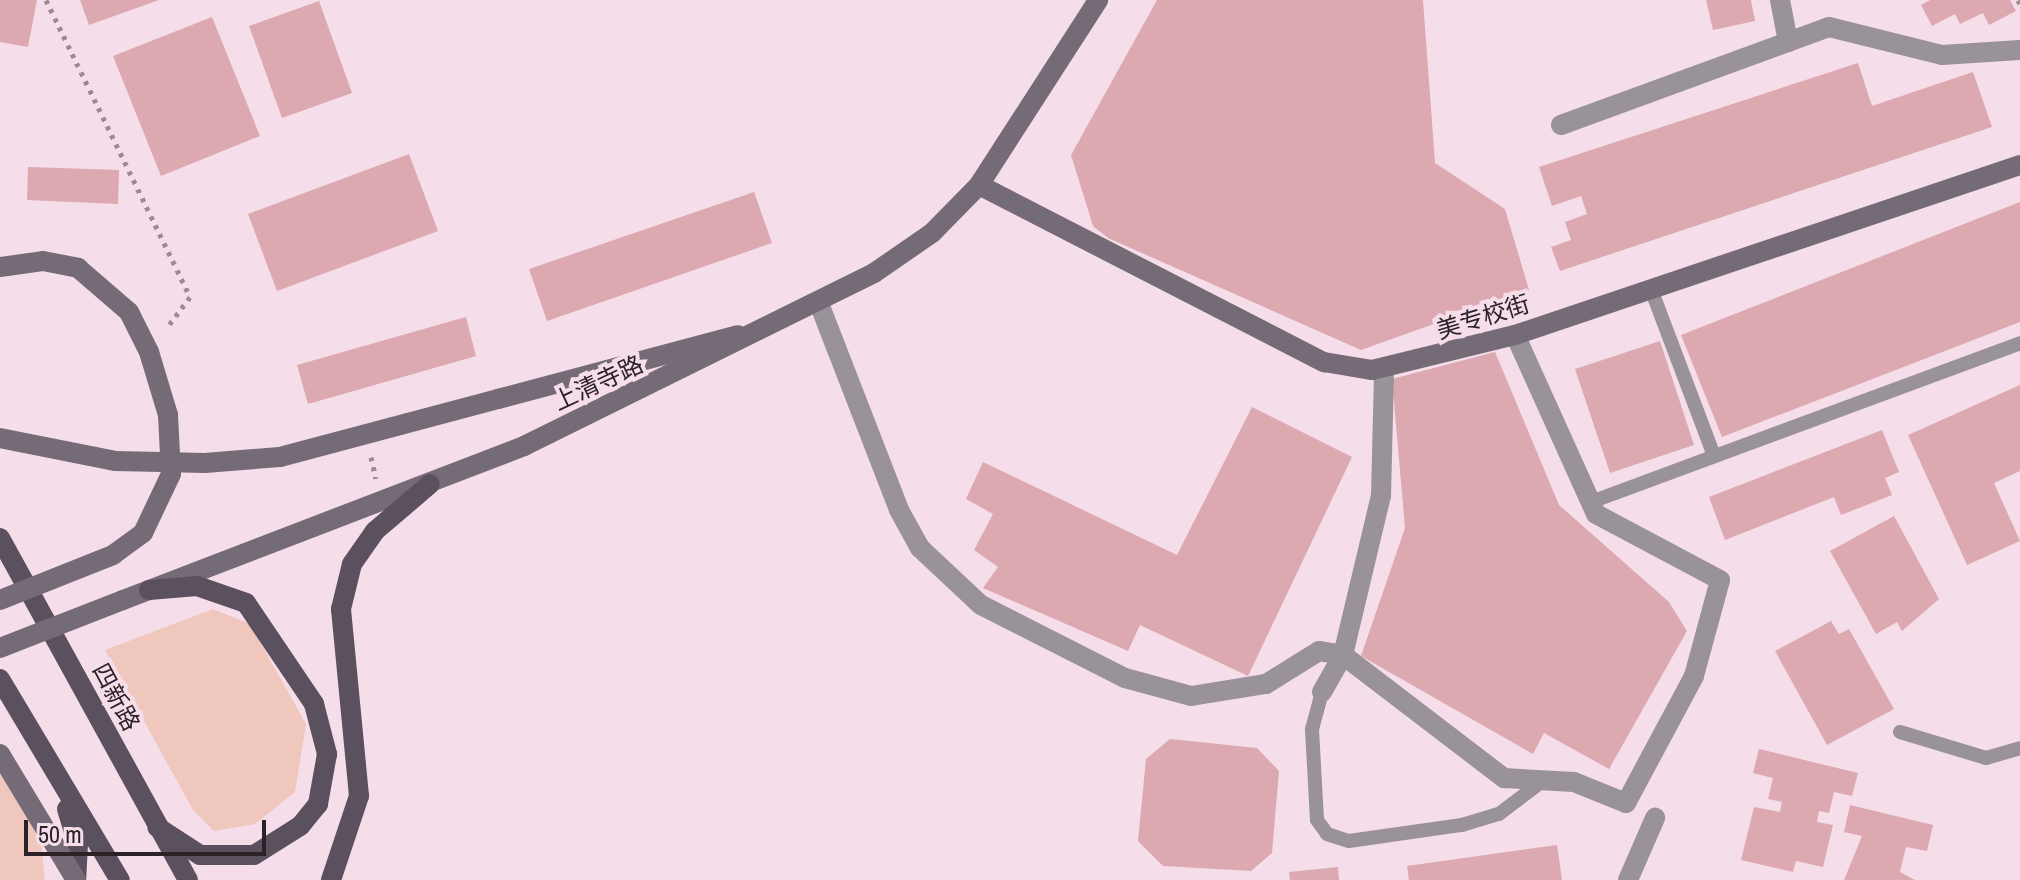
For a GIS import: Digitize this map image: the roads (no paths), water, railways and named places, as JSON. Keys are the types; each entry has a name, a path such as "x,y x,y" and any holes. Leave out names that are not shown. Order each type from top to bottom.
{"main road":[{"path":"1070,34 1079,0"},
{"path":"1070,34 1087,0"},
{"name":"上清寺路","path":"0,648 430,484 820,306 932,233 979,185 1070,34 1098,0"},
{"name":"美专校街","path":"979,185 1324,362 1384,369 1515,335 2020,165"},
{"path":"0,267 43,261 78,268 122,303 149,352 168,415 171,474 143,533 113,555 0,600"},
{"path":"0,438 115,461 205,463 280,457 782,323"},
{"path":"331,880 359,796 341,647 344,594 352,564 375,531 430,484"},
{"name":"四新路","path":"0,538 188,880"},
{"path":"149,590 197,586 246,603 314,704 327,754 318,804 288,835 254,855 200,855 157,827"},
{"path":"0,679 120,880"},
{"path":"0,754 76,880"},
{"path":"56,775 78,844 76,880"}],"street":[{"path":"1780,0 1788,42"},
{"path":"1561,125 1788,42 1848,28 1942,55 2020,50"},
{"path":"820,306 899,510 920,548 981,605 1125,678 1191,696 1266,684 1319,651 1343,655 1504,778 1537,785 1574,782 1626,803 1665,738 1712,625 1720,580 1596,514 1515,335"},
{"path":"1322,692 1343,655 1381,496 1384,369"},
{"path":"1628,880 1655,818"}],"lane":[{"path":"1651,289 1714,456"},
{"path":"1591,502 2020,343"},
{"path":"1322,692 1312,730 1317,820 1327,834 1349,841 1462,825 1499,814 1537,785"},
{"path":"1900,732 1986,758 2020,748"}]}
